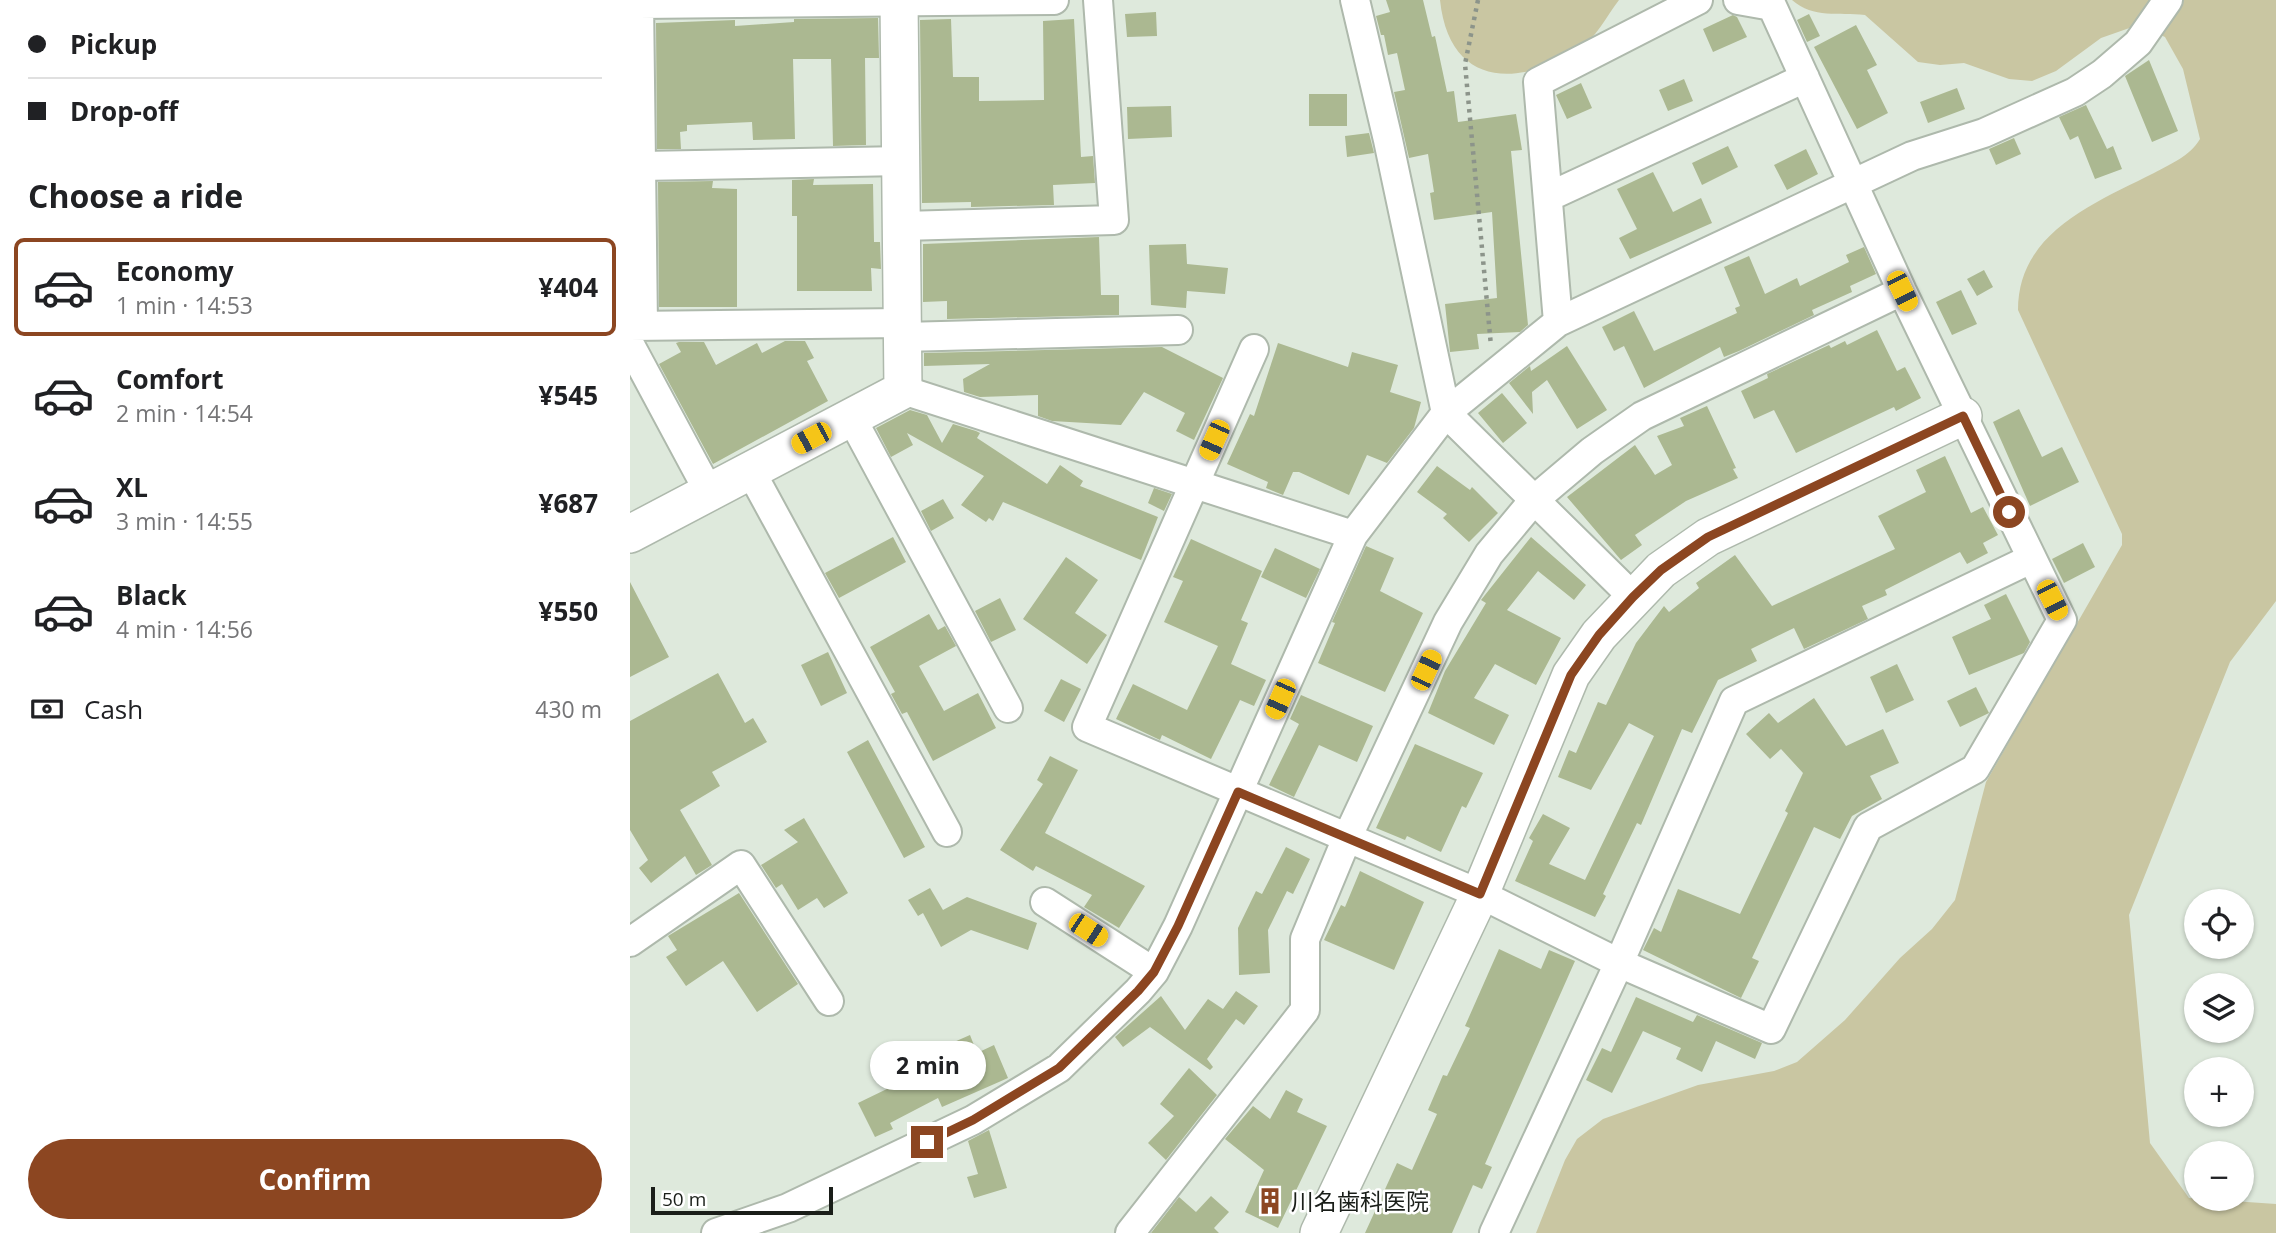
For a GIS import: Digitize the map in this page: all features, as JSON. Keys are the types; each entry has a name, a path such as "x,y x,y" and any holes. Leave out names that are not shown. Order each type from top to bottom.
{"street":[{"path":"709,492 634,332 641,166 639,2 1054,0"},
{"path":"903,226 1114,220 1098,0"},
{"path":"1354,0 1388,140 1446,413 1633,597"},
{"path":"1558,322 1538,82 1698,0"},
{"path":"1254,349 1087,727 1480,894 1619,963 1771,1029 1868,827 1975,769 2062,620 1902,291 1772,6 1738,0"},
{"path":"716,1233 788,1208 973,1120 1059,1068 1154,972 1178,926 1353,535 1446,413 1495,371 1558,322 1912,156 1984,133 2075,92 2102,74 2138,43 2168,0"},
{"path":"899,1 904,330 902,390"},
{"path":"1548,197 1805,78"},
{"path":"641,166 902,161"},
{"path":"1130,1233 1305,1010 1305,939 1347,838 1448,622 1489,554 1534,500 1592,451 1642,416 1902,291"},
{"path":"634,332 1178,330"},
{"path":"630,534 902,390 1353,535"},
{"path":"1319,1233 1480,894 1571,675 1599,635 1661,570 1708,537 1963,416"},
{"path":"851,417 1007,708"},
{"path":"750,470 947,832"},
{"path":"1494,1233 1619,963 1734,701 2031,559"},
{"path":"630,942 741,865 829,1001"},
{"path":"1045,902 1154,972"}],"path":[{"path":"1478,0 1465,64 1488,331 1495,371"}],"shaded area":[{"path":"1440,0 1619,0 1595,33 1578,50 1531,71 1509,74 1489,72 1471,63 1456,49 1446,28"},
{"path":"1792,0 2276,0 2276,601 2230,662 2129,915 2150,1143 2184,1191 2184,1211 2254,1211 2254,1202 2276,1204 2276,1233 1536,1233 1565,1160 1577,1139 1603,1119 1698,1085 1774,1071 1797,1062 1845,1020 1900,958 1932,929 1955,900 1986,782 2122,545 2122,534 2018,310 2021,283 2031,260 2045,240 2085,209 2180,159 2200,139 2183,69 2165,37 2138,25 2101,38 2056,71 2032,81 2009,79 1964,63 1940,65 1918,62 1865,15 1818,12"}],"building":[{"path":"1386,0 1423,0 1432,37 1435,36 1447,92 1454,91 1458,122 1516,114 1522,150 1511,151 1528,325 1520,332 1477,334 1479,349 1450,352 1445,304 1497,298 1492,212 1434,220 1430,193 1434,192 1428,154 1409,158 1394,92 1405,90 1397,53 1388,55 1376,16 1390,12"},
{"path":"1156,12 1157,36 1127,37 1125,14"},
{"path":"1809,14 1820,36 1807,42 1797,20"},
{"path":"1733,15 1737,17 1747,37 1713,52 1703,29"},
{"path":"878,18 879,58 865,58 866,145 833,146 831,59 793,59 795,139 753,140 752,122 687,125 687,131 680,132 681,149 657,149 656,23 735,20 735,26 794,22 794,19"},
{"path":"951,19 953,77 979,77 979,101 1044,100 1043,21 1074,19 1081,157 1093,156 1095,183 1053,185 1054,205 971,207 971,202 922,203 920,20"},
{"path":"1856,25 1877,65 1867,70 1888,113 1857,129 1814,47"},
{"path":"2149,60 2178,131 2152,142 2125,76"},
{"path":"1684,79 1693,101 1668,111 1659,90"},
{"path":"1581,83 1592,108 1567,119 1556,95"},
{"path":"1957,88 1965,109 1928,123 1920,102"},
{"path":"1309,94 1347,94 1347,126 1309,126"},
{"path":"2086,105 2107,149 2113,146 2122,169 2095,179 2078,136 2070,140 2059,117"},
{"path":"1171,106 1172,137 1128,139 1127,107"},
{"path":"1369,133 1374,153 1347,157 1345,136"},
{"path":"2014,138 2021,154 1996,165 1989,149"},
{"path":"1728,146 1738,167 1702,185 1692,163"},
{"path":"1806,149 1818,174 1787,190 1774,165"},
{"path":"1653,172 1673,212 1701,198 1712,223 1630,259 1619,238 1637,229 1617,189"},
{"path":"814,179 813,185 873,184 874,242 880,242 881,269 871,268 872,291 797,291 797,216 792,216 792,180"},
{"path":"713,181 712,188 737,189 737,307 659,307 658,182"},
{"path":"1099,237 1101,295 1119,295 1119,315 947,319 947,301 923,302 923,244"},
{"path":"1186,244 1187,264 1228,268 1225,294 1187,291 1186,308 1151,305 1149,245"},
{"path":"1864,247 1876,274 1850,286 1852,292 1812,310 1814,315 1739,351 1724,357 1720,347 1644,388 1624,346 1614,351 1602,327 1634,311 1654,351 1737,313 1735,308 1740,306 1724,267 1749,256 1765,294 1797,278 1800,286 1849,262 1846,255"},
{"path":"1984,270 1993,287 1977,296 1967,279"},
{"path":"1961,290 1977,324 1952,335 1936,302"},
{"path":"1877,330 1897,371 1905,367 1921,398 1896,411 1894,407 1796,453 1774,410 1754,419 1741,391 1768,378 1767,374 1829,345 1831,348 1845,341 1847,345"},
{"path":"785,341 805,341 814,358 807,361 828,401 713,464 659,364 681,352 676,343 679,342 704,342 716,365 757,343 762,353"},
{"path":"1278,343 1348,367 1352,352 1398,365 1390,392 1421,402 1414,428 1387,463 1367,455 1349,495 1299,472 1293,472 1283,495 1266,488 1268,482 1227,464 1250,414 1254,416"},
{"path":"1567,346 1607,410 1577,429 1547,380 1532,392 1533,414 1509,383 1530,366 1531,371"},
{"path":"1162,347 1223,378 1194,440 1176,431 1185,413 1144,392 1121,425 1052,421 1038,416 1038,395 980,397 964,392 963,379 990,364 924,366 924,353"},
{"path":"1502,393 1527,423 1503,443 1478,413"},
{"path":"1707,406 1736,468 1733,469 1738,478 1686,501 1635,535 1642,545 1621,560 1567,497 1635,445 1655,475 1672,465 1657,436 1684,426 1680,418"},
{"path":"2019,409 2042,457 2062,447 2079,482 2030,506 1993,422"},
{"path":"910,410 927,415 942,443 953,424 976,431 980,433 977,438 1047,484 1060,465 1083,481 1080,486 1158,517 1141,560 1003,502 993,521 989,518 986,522 961,505 984,476 907,433 913,445 891,457 876,428"},
{"path":"1945,456 1971,513 1983,507 1998,535 1983,543 1988,553 1967,564 1960,552 1885,590 1887,595 1862,606 1868,619 1804,649 1794,628 1751,649 1757,661 1718,680 1692,733 1682,729 1641,825 1637,823 1595,917 1515,881 1533,841 1529,838 1543,814 1570,828 1549,864 1585,880 1654,736 1629,723 1591,790 1558,777 1569,750 1576,753 1598,702 1606,705 1636,643 1664,606 1669,612 1699,588 1696,583 1735,555 1772,606 1895,549 1878,516 1926,492 1916,470"},
{"path":"1437,466 1470,490 1472,487 1498,513 1469,542 1443,518 1447,514 1417,492"},
{"path":"1154,488 1172,494 1164,511 1148,503"},
{"path":"943,499 954,518 931,531 921,511"},
{"path":"893,537 906,562 839,598 825,573"},
{"path":"1531,537 1586,585 1574,600 1538,571 1507,610 1561,638 1536,685 1495,664 1474,698 1509,715 1494,745 1428,713 1445,671 1486,603 1481,600"},
{"path":"1191,539 1262,571 1241,620 1248,623 1231,664 1266,680 1254,706 1240,700 1211,759 1162,735 1160,740 1116,719 1133,684 1187,710 1218,646 1164,622 1183,581 1173,577"},
{"path":"2083,543 2095,567 2064,583 2052,559"},
{"path":"1366,546 1394,558 1380,591 1423,613 1385,692 1318,663 1335,623 1332,622"},
{"path":"1275,548 1320,569 1306,598 1261,577"},
{"path":"1066,557 1098,580 1075,613 1107,635 1087,664 1023,619"},
{"path":"630,582 669,657 630,677"},
{"path":"2006,594 2030,642 2024,653 1969,675 1952,637 1991,619 1984,605"},
{"path":"1000,598 1016,630 991,642 975,611"},
{"path":"929,614 938,630 945,626 956,646 919,666 944,711 978,693 996,728 933,761 907,712 902,714 891,694 895,692 870,647"},
{"path":"828,652 847,693 821,706 801,665"},
{"path":"1897,664 1914,700 1886,713 1870,677"},
{"path":"718,673 745,723 753,718 767,742 712,772 720,786 680,810 712,865 696,875 685,856 651,883 639,868 648,860 630,830 630,721"},
{"path":"1061,679 1081,689 1064,722 1044,711"},
{"path":"1976,687 1989,713 1960,727 1947,701"},
{"path":"1301,695 1373,726 1357,762 1319,745 1294,797 1269,785 1299,724 1290,719"},
{"path":"1814,698 1846,746 1883,729 1899,763 1870,776 1882,799 1852,816 1840,839 1814,827 1752,958 1759,961 1741,998 1643,950 1654,928 1661,932 1678,889 1740,914 1788,813 1785,811 1803,773 1781,749 1770,759 1746,734 1769,713 1778,723"},
{"path":"868,740 925,847 904,858 847,752"},
{"path":"1415,744 1483,773 1466,808 1462,806 1441,852 1407,836 1405,840 1376,828"},
{"path":"1050,756 1078,770 1045,833 1145,886 1119,928 1084,907 1092,895 1036,866 1033,871 1000,850 1043,784 1037,780"},
{"path":"804,818 848,893 824,908 817,898 798,910 782,884 776,888 761,865 798,842 784,830"},
{"path":"1286,847 1310,859 1293,894 1287,891 1268,930 1270,973 1239,975 1238,928 1256,891 1262,894"},
{"path":"1360,871 1424,902 1394,970 1324,940 1341,905 1345,907"},
{"path":"930,888 943,910 967,897 1037,923 1028,950 971,930 941,947 923,913 918,916 908,900"},
{"path":"739,893 798,984 757,1012 723,961 686,986 666,957 677,950 668,936"},
{"path":"1499,949 1541,969 1549,950 1575,961 1485,1164 1492,1167 1482,1189 1473,1185 1452,1233 1365,1233 1397,1163 1412,1170 1437,1114 1428,1110 1443,1075 1447,1076 1470,1028 1465,1026"},
{"path":"1236,991 1258,1006 1244,1025 1236,1019 1207,1059 1213,1067 1210,1070 1150,1027 1123,1047 1115,1037 1161,996 1185,1030 1208,999 1223,1009"},
{"path":"1636,997 1693,1022 1697,1015 1762,1043 1755,1059 1716,1041 1702,1072 1676,1059 1681,1048 1643,1031 1612,1093 1586,1080 1602,1048 1611,1052"},
{"path":"970,1035 977,1053 994,1045 1008,1078 942,1107 938,1098 890,1123 893,1129 875,1137 858,1103 926,1070 920,1057"},
{"path":"1189,1068 1217,1095 1166,1160 1148,1143 1174,1116 1160,1104"},
{"path":"1286,1090 1303,1099 1297,1112 1327,1126 1278,1228 1245,1212 1264,1170 1225,1139 1253,1106 1270,1119"},
{"path":"989,1130 1007,1188 974,1198 967,1177 978,1174 968,1141"},
{"path":"1211,1196 1229,1212 1214,1228 1219,1233 1151,1233 1179,1197 1196,1212"}],"place":[{"name":"川名歯科医院","path":"1270,1201"}],"route":[{"path":"927,1142 973,1120 1059,1068 1138,991 1154,972 1178,926 1238,792 1480,894 1571,675 1599,635 1661,570 1708,537 1963,416 2009,512"}]}
